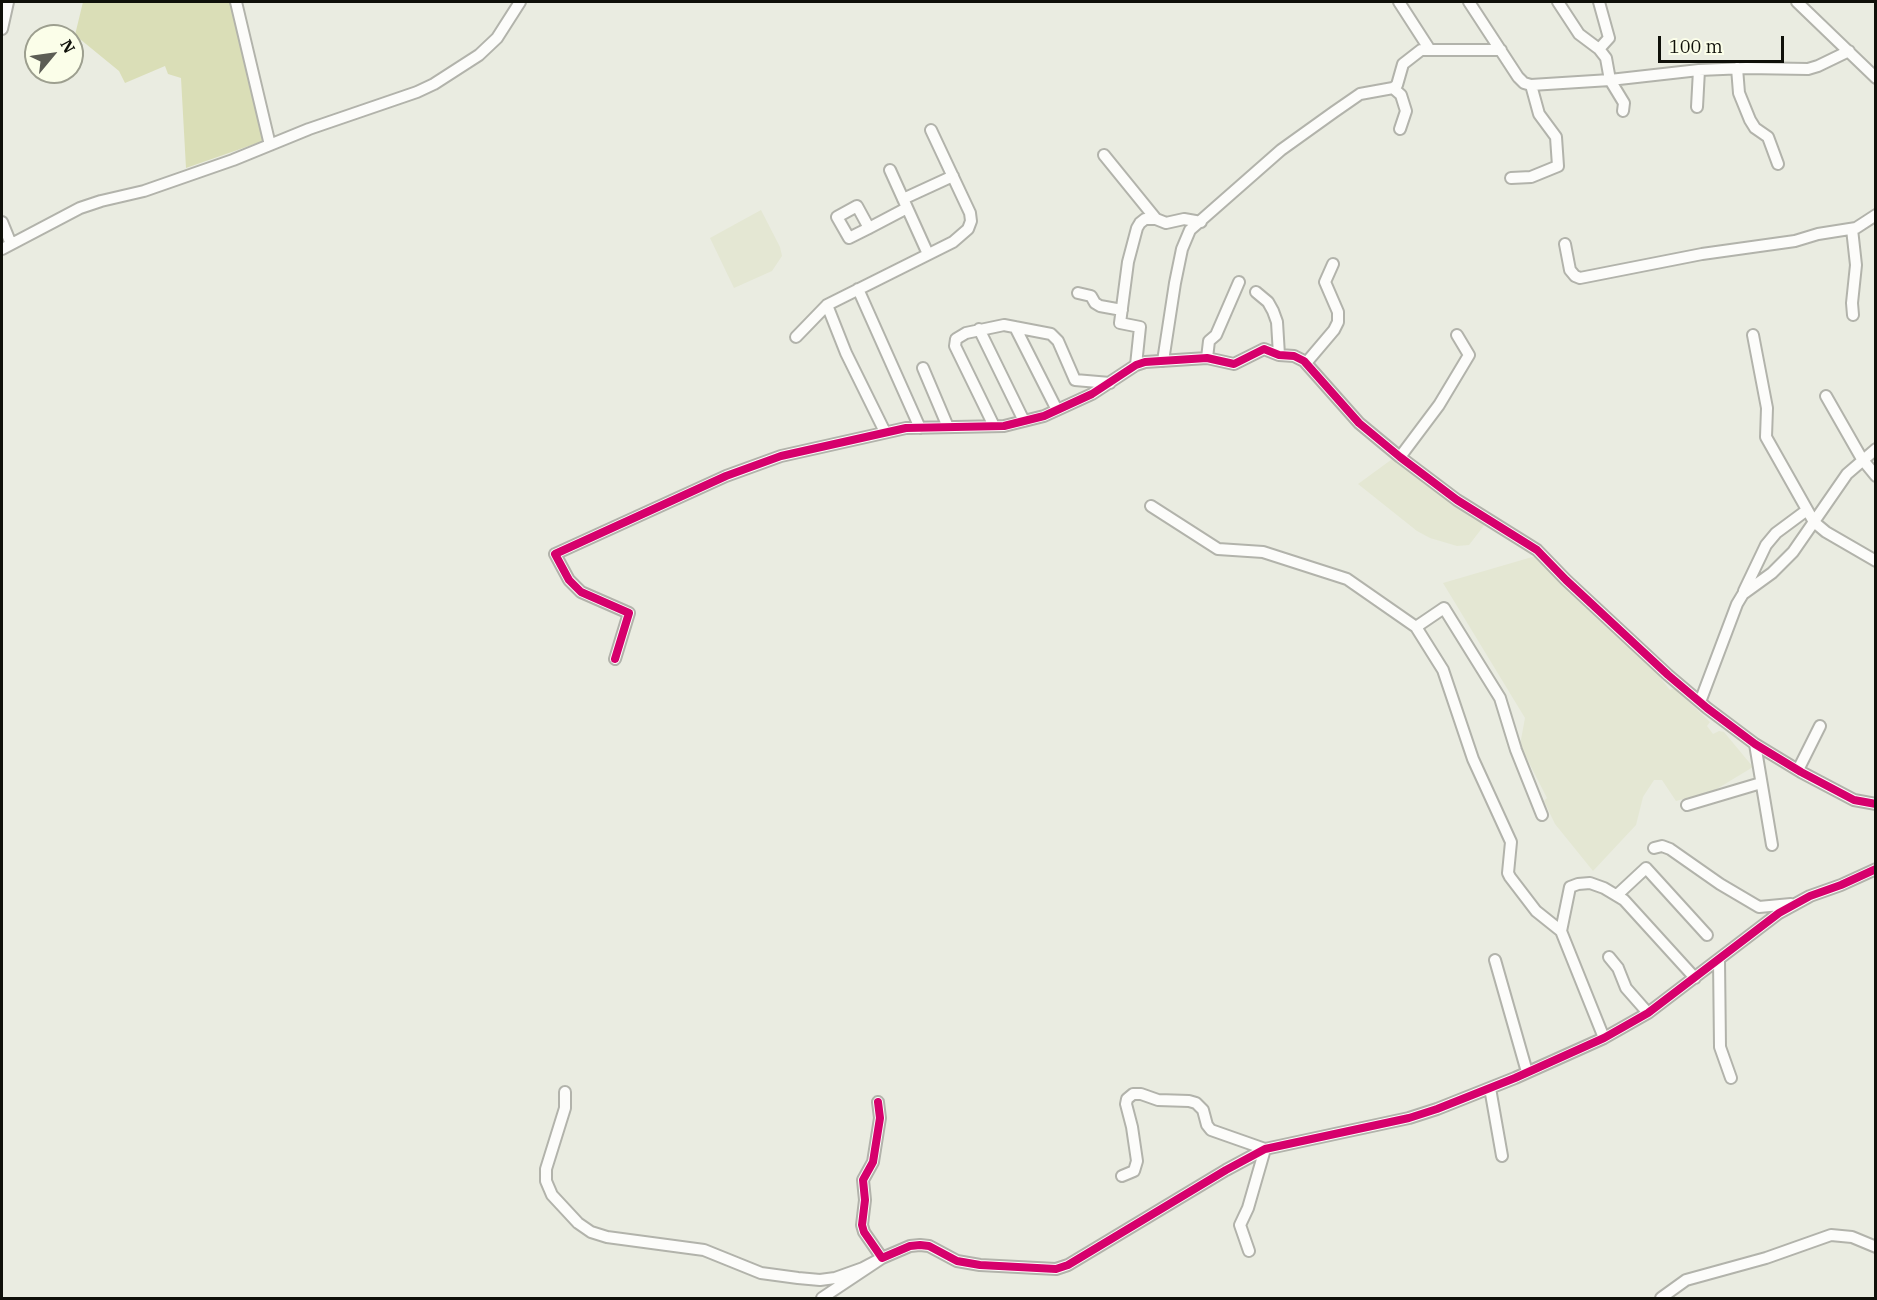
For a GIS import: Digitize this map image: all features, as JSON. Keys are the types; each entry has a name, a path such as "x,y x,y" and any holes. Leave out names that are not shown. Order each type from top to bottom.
{"street":[{"path":"2,29 8,2"},
{"path":"236,2 270,145"},
{"path":"2,222 6,247 80,208 152,188 434,84 479,55 497,38 520,2"},
{"path":"1399,2 1430,50"},
{"path":"1469,2 1518,77 1524,83 1531,85 1610,80 1699,70 1808,69 1849,51"},
{"path":"1558,2 1580,34 1599,49 1606,58 1610,80 1623,103 1623,111"},
{"path":"1599,2 1609,38 1599,49"},
{"path":"1797,2 1875,78"},
{"path":"1163,361 1182,249 1190,230 1281,150 1334,112 1360,94 1393,88 1403,64 1421,50 1501,50"},
{"path":"1737,68 1739,93 1750,120 1755,128 1768,137 1778,164"},
{"path":"1697,107 1699,70"},
{"path":"1511,178 1531,177 1558,166 1556,137 1539,114 1531,85"},
{"path":"1393,88 1401,95 1406,111 1400,129"},
{"path":"796,337 827,305 928,254 963,235 968,229 971,221 970,213 931,130"},
{"path":"1104,155 1156,219"},
{"path":"890,170 928,254"},
{"path":"869,228 905,203 952,176"},
{"path":"1565,244 1570,270 1580,278 1702,254 1795,241 1818,234 1852,229 1866,223 1875,215"},
{"path":"1136,365 1140,327 1120,323 1128,262 1137,228 1145,219 1156,219 1166,223 1184,219 1201,222"},
{"path":"1852,229 1856,265 1853,315"},
{"path":"1306,363 1338,322 1338,312 1325,282 1333,264"},
{"path":"1207,358 1209,341 1216,335 1239,282"},
{"path":"858,289 920,428"},
{"path":"1256,292 1268,302 1273,311 1279,355"},
{"path":"1078,293 1087,294 1100,306 1122,310"},
{"path":"827,305 846,353 885,432"},
{"path":"994,426 955,342 959,336 996,325 1046,333 1055,337 1075,380 1110,383"},
{"path":"1015,327 1057,410"},
{"path":"979,329 1024,421"},
{"path":"1400,457 1439,405 1469,355 1457,335"},
{"path":"1753,335 1767,408 1766,437 1814,522 1826,532 1875,561"},
{"path":"615,659 629,613 582,592 569,580 555,554 754,464 781,456 885,432 920,428 994,426 1024,421 1057,410 1145,362 1207,358 1234,363 1264,349 1279,355 1294,356 1306,363 1359,423 1457,500 1537,550 1668,675 1755,744 1854,800 1875,804"},
{"path":"923,368 948,427"},
{"path":"1827,396 1862,459 1875,476"},
{"path":"1743,594 1772,573 1786,559 1847,474 1875,449"},
{"path":"1151,506 1218,549 1263,552 1347,579 1416,627 1443,670 1473,759 1511,842 1508,873 1536,911 1561,931 1604,1038"},
{"path":"1700,702 1737,604 1766,545 1776,533 1807,510"},
{"path":"1416,627 1444,608 1500,698 1519,759 1542,815"},
{"path":"1798,770 1820,726"},
{"path":"1755,744 1772,845"},
{"path":"1687,805 1761,783"},
{"path":"1654,848 1662,846 1670,849 1720,884 1759,907 1796,904"},
{"path":"1617,895 1646,868 1707,935"},
{"path":"565,1092 565,1108 546,1169 546,1181 552,1194 564,1209 591,1232 607,1237 704,1250 761,1274 820,1280 849,1274 910,1246 920,1245 929,1246 957,1261 980,1266 1056,1269 1068,1265 1265,1149 1409,1118 1437,1109 1604,1038 1648,1012 1753,932 1796,904 1875,869"},
{"path":"1561,931 1570,887 1590,883 1617,895 1695,978"},
{"path":"1609,957 1618,968 1626,988 1648,1012"},
{"path":"1495,960 1527,1072"},
{"path":"1719,960 1720,1047 1731,1078"},
{"path":"1490,1088 1502,1156"},
{"path":"1122,1176 1134,1171 1136,1167 1132,1127 1126,1104 1127,1099 1133,1094 1141,1094 1158,1100 1196,1103 1203,1110 1207,1125 1211,1130 1265,1149"},
{"path":"878,1102 880,1118 873,1162 863,1180 865,1200 862,1225 864,1232 882,1258"},
{"path":"1249,1251 1240,1225 1248,1208 1265,1149"},
{"path":"1661,1299 1686,1280 1766,1258 1832,1235 1852,1237 1875,1247"},
{"path":"822,1299 882,1258"}],"shaded area":[{"path":"761,210 780,247 782,256 772,271 734,288 710,238"},
{"path":"1395,457 1486,523 1469,545 1457,546 1430,538 1417,531 1358,484"},
{"path":"1539,555 1663,675 1662,680 1670,690 1674,688 1710,722 1707,726 1713,734 1719,731 1724,732 1753,767 1715,790 1676,801 1662,780 1654,780 1643,797 1636,825 1593,871 1555,824 1544,801 1547,798 1520,745 1525,718 1443,583"}],"green space":[{"path":"83,2 232,2 266,140 186,168 181,78 168,74 165,66 125,83 119,71 84,42 84,24 78,24"}],"cycle path":[{"path":"615,659 629,613 581,592 569,580 555,554 726,476 781,456 906,428 1004,426 1044,416 1092,394 1136,365 1145,362 1207,358 1234,364 1264,349 1279,355 1294,356 1304,361 1359,423 1457,500 1537,550 1668,675 1755,744 1854,800 1876,804"},
{"path":"878,1102 880,1118 873,1162 863,1180 865,1200 862,1225 864,1232 882,1258 910,1246 920,1245 929,1246 957,1261 980,1265 1056,1269 1068,1265 1265,1149 1409,1118 1437,1109 1515,1078 1604,1038 1648,1013 1779,913 1810,896 1876,869"}]}
